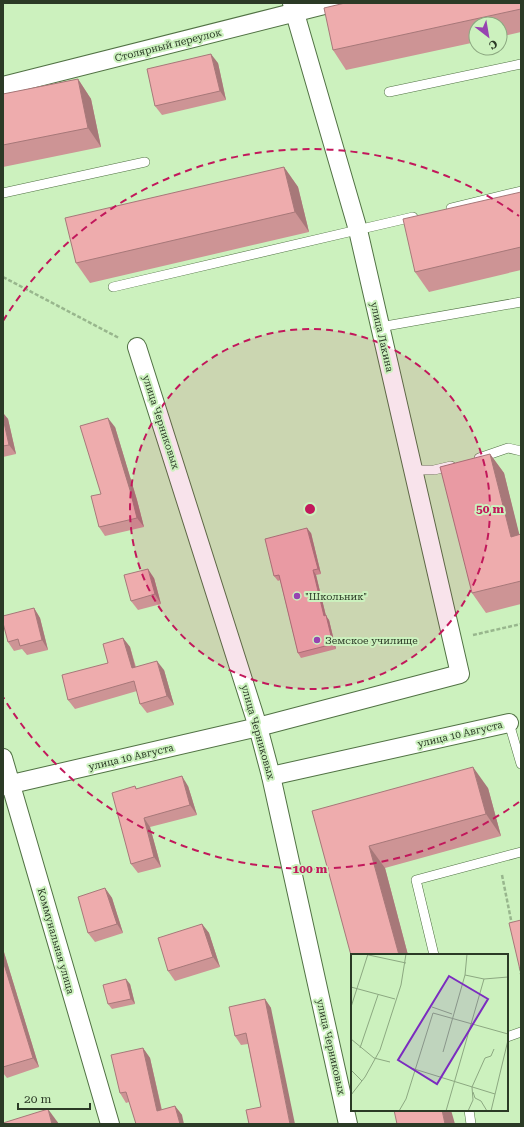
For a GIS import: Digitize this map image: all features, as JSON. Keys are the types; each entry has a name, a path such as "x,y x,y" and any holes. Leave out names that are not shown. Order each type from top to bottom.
{"street":[{"name":"Столярный переулок","path":"3,86 293,8 332,3"},
{"name":"улица Лакина","path":"293,8 358,230 460,674"},
{"name":"улица Черниковых","path":"137,347 258,728 271,776 348,1124"},
{"name":"улица 10 Августа","path":"6,785 258,728 460,674"},
{"name":"улица 10 Августа","path":"271,776 509,723"},
{"name":"Коммунальная улица","path":"3,758 6,785 110,1124"}],"lane":[{"path":"389,92 521,64"},
{"path":"3,193 145,162"},
{"path":"446,210 521,191"},
{"path":"113,287 423,215"},
{"path":"380,327 521,302"},
{"path":"413,470 434,470 508,448 521,451"},
{"path":"509,723 521,764"},
{"path":"434,954 416,880 521,852"},
{"path":"508,1036 521,1032"},
{"path":"469,1111 472,1124"}],"path":[{"path":"3,277 137,347"},
{"path":"452,640 521,624"},
{"path":"499,859 512,928"},
{"path":"520,967 521,974"}],"building":[{"path":"345,3 521,3 521,9 489,16 468,16 468,21 333,50 324,8"},
{"path":"211,54 220,91 155,106 147,69"},
{"path":"78,79 88,128 3,145 3,94"},
{"path":"284,167 295,212 76,263 65,218"},
{"path":"521,192 521,247 415,272 403,219"},
{"path":"3,418 9,445 3,446"},
{"path":"108,418 137,518 99,527 91,496 101,494 80,426"},
{"path":"490,454 511,537 521,534 521,581 472,593 440,467"},
{"name":"\"Школьник\"","path":"307,528 318,569 313,570 324,616 326,615 333,644 298,653 279,575 274,576 265,539"},
{"path":"148,569 155,594 131,601 124,575"},
{"path":"34,608 42,640 20,646 18,639 8,642 3,623 3,616"},
{"path":"123,638 132,668 157,661 167,696 140,704 134,681 68,700 62,675 108,663 103,644"},
{"path":"473,767 486,814 369,846 399,954 351,954 351,955 312,811"},
{"path":"182,776 190,805 144,818 154,857 131,864 112,793 135,786 136,789"},
{"path":"105,888 117,924 88,933 78,897"},
{"path":"521,920 521,970 520,970 509,923"},
{"path":"202,924 213,957 168,971 158,938"},
{"path":"3,961 33,1058 3,1067"},
{"path":"126,979 131,999 108,1004 103,985"},
{"path":"265,999 290,1124 249,1124 246,1110 261,1107 246,1033 235,1036 229,1007"},
{"path":"143,1048 157,1111 175,1106 180,1124 136,1124 126,1092 120,1093 111,1055"},
{"path":"48,1109 52,1124 3,1124 3,1123"},
{"path":"394,1111 442,1111 445,1124 397,1124"}],"place":[{"name":"\"Школьник\"","path":"297,596"},
{"name":"Земское училище","path":"317,640"}]}
